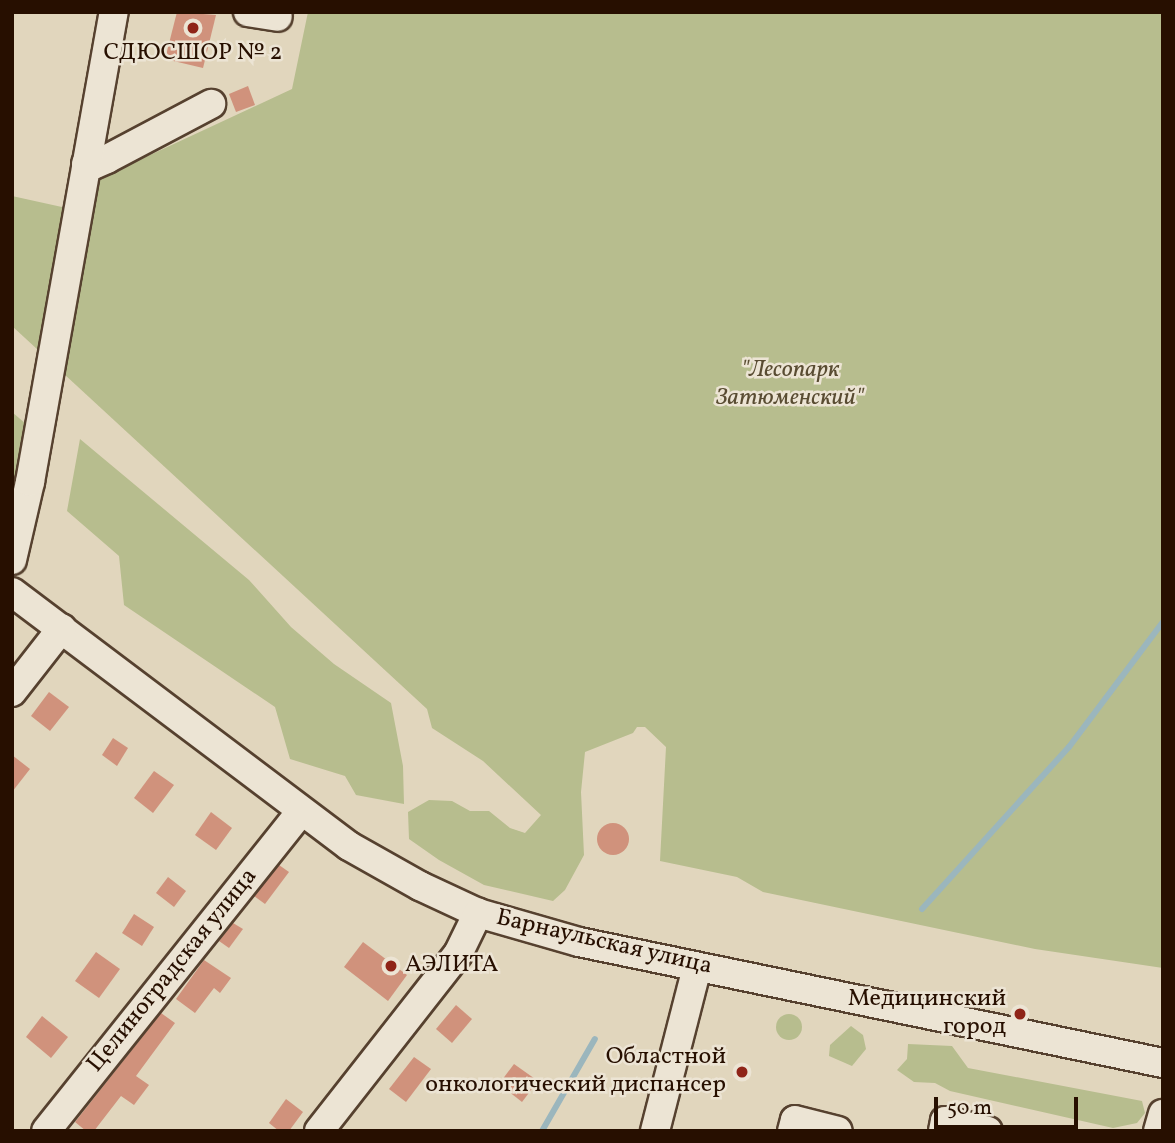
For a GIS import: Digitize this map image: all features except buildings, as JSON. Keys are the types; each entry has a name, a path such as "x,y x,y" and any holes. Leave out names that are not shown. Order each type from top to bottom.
{"street":[{"path":"12,560 30,482 114,12"},
{"path":"248,12 278,17"},
{"path":"86,163 93,165 107,159 211,104"},
{"name":"Барнаульская улица","path":"12,593 349,846 420,887 478,913 579,942 1163,1063"},
{"path":"12,692 62,628"},
{"name":"Целиноградская улица","path":"46,1131 301,811"},
{"path":"319,1131 458,954 478,913"},
{"path":"655,1131 697,967"},
{"path":"1158,1131 1163,1114"},
{"path":"792,1131 795,1120 838,1131"},
{"path":"943,1131 945,1121 988,1131"}],"green space":[{"name":"\"Лесопарк Затюменский\"","path":"308,12 1163,12 1163,968 1035,949 763,892 737,877 660,861 666,747 645,727 637,727 633,733 585,752 581,792 584,855 565,890 553,901 484,885 439,860 409,839 408,812 429,800 452,801 470,811 489,811 510,828 525,833 541,815 483,761 432,728 427,709 12,326 12,196 71,209 90,183 292,89"},
{"path":"12,412 33,430 23,491 12,483"},
{"path":"80,439 249,580 291,627 334,664 391,703 403,766 404,804 356,795 345,776 290,759 275,707 124,605 119,556 67,511"},
{"path":"789,1014 798,1018 802,1027 798,1036 789,1040 780,1036 776,1027 780,1018"},
{"path":"851,1026 863,1035 866,1049 852,1066 829,1056 830,1045"},
{"path":"908,1044 952,1046 968,1068 1142,1101 1145,1113 1137,1123 1113,1128 950,1091 935,1083 914,1082 897,1070 907,1059"}],"waterway":[{"path":"922,909 1069,747 1163,622"},
{"path":"542,1131 595,1039"}],"place":[{"name":"СДЮСШОР № 2","path":"193,28"},
{"name":"АЭЛИТА","path":"391,966"},
{"name":"Медицинский город","path":"1020,1014"},
{"name":"Областной онкологический диспансер","path":"742,1072"}]}
